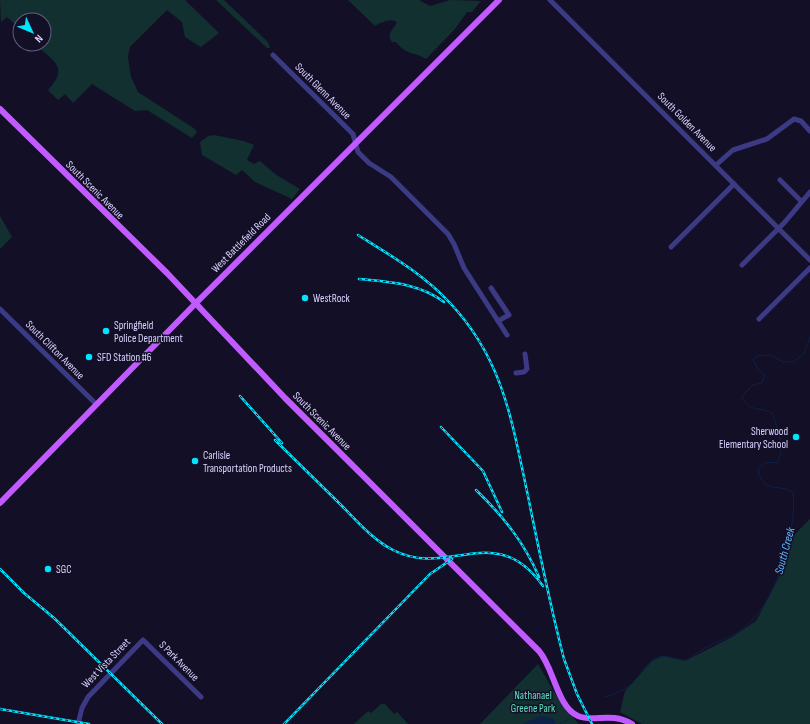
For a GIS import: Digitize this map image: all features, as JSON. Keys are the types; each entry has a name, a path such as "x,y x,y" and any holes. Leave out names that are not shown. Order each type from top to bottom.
{"main road":[{"name":"West Battlefield Road","path":"0,503 196,303 499,0"},
{"name":"South Scenic Avenue","path":"0,109 196,303 285,398 539,650 549,666 564,702 570,711 581,717 610,717 632,724"}],"street":[{"name":"South Golden Avenue","path":"550,0 810,260"},
{"name":"South Glenn Avenue","path":"273,55 353,134 358,152 369,163 391,177 448,234 464,268 507,335"},
{"path":"716,165 733,150 767,139 793,120 800,121 810,131"},
{"path":"780,180 801,201"},
{"path":"672,247 734,184"},
{"path":"742,265 779,228 810,192"},
{"path":"759,319 810,268"},
{"path":"491,288 509,315 498,322"},
{"name":"South Clifton Avenue","path":"0,309 96,404"},
{"path":"516,373 524,372 527,369 525,354"},
{"name":"S Park Avenue","path":"143,640 201,697"},
{"name":"West Vista Street","path":"78,724 82,708 88,697 143,640"}],"green space":[{"path":"0,0 185,0 219,33 201,47 185,37 182,22 167,10 130,47 128,57 131,77 138,92 195,129 197,132 192,138 147,110 135,111 92,84 73,103 65,94 58,100 48,90 58,76 58,70 53,60 44,52 52,52 52,12 12,12 12,22 7,17 1,22"},
{"path":"216,0 224,0 268,42 270,48 267,48"},
{"path":"348,0 419,0 430,6 450,0 481,1 472,12 467,12 455,29 426,59 404,50 396,42 392,42 390,39 390,34 397,22 389,20 375,26"},
{"path":"214,135 244,141 254,145 247,160 254,164 260,161 275,174 300,189 292,199 255,182 242,170 236,175 202,155 200,142 208,136"},
{"path":"0,216 12,237 0,249"},
{"path":"810,519 810,724 642,724 620,712 625,691 652,661 663,656 687,660 732,637 756,621 783,570 787,559 788,541"},
{"name":"Nathanael Greene Park","path":"538,664 560,702 579,724 480,724"},
{"path":"381,704 385,704 394,714 397,712 408,724 354,724 368,711 371,713"}],"water":[{"path":"541,716 554,719 556,724 522,724"}],"waterway":[{"name":"South Creek","path":"605,697 626,689 654,659 663,656 687,660 702,650 730,637 741,630 753,619 774,587 788,548 793,509 793,492 787,489 771,487 767,485 761,477 758,470 762,465 769,462 777,463 780,457 780,438 773,414 768,411 751,407 745,402 742,396 753,385 762,383 765,375 759,371 753,360 757,356 770,355 783,362 793,362 804,354 810,337"},
{"name":"South Creek","path":"559,724 568,720"}],"railway":[{"path":"358,235 406,266 429,283 450,303 468,325 483,347 494,370 511,418 564,659 577,694 592,724"},
{"path":"359,279 403,284 424,291 444,302"},
{"path":"240,396 282,443"},
{"path":"441,427 483,471 502,512"},
{"path":"275,440 366,530 393,550 414,557 433,558 489,553 507,556 525,566 543,586"},
{"path":"476,490 504,520 520,541 539,577"},
{"path":"284,724 430,574 452,559"},
{"path":"0,569 24,593 54,618 162,724"},
{"path":"0,709 89,724"}],"place":[{"name":"WestRock","path":"305,298"},
{"name":"Springfield Police Department","path":"106,331"},
{"name":"SFD Station #6","path":"89,357"},
{"name":"Sherwood Elementary School","path":"796,437"},
{"name":"Carlisle Transportation Products","path":"195,461"},
{"name":"SGC","path":"48,569"}]}
